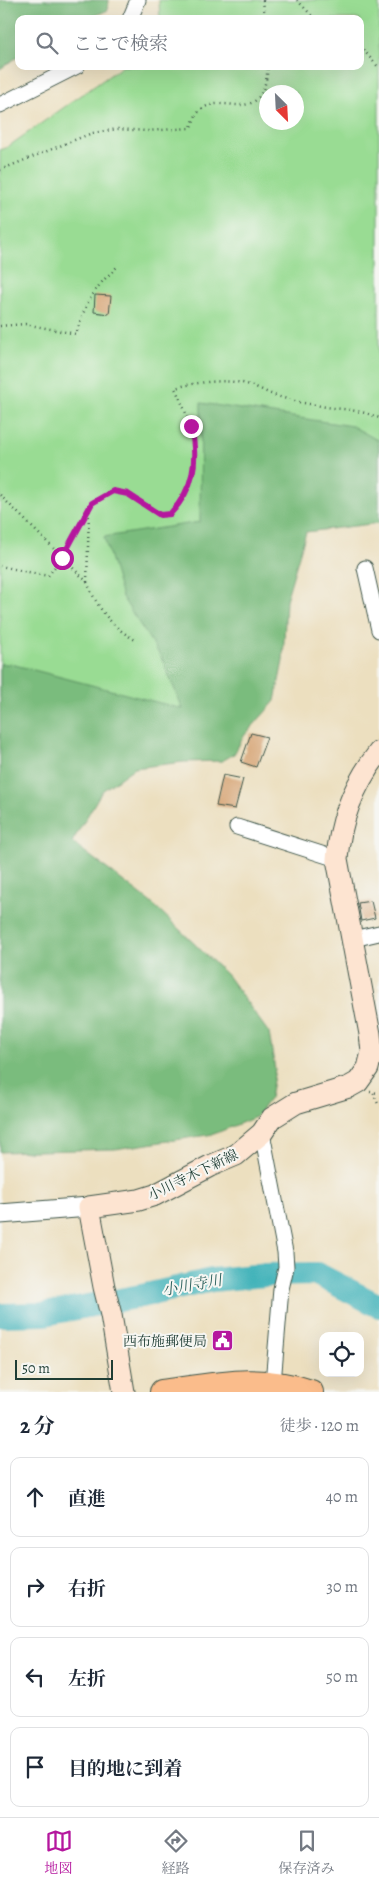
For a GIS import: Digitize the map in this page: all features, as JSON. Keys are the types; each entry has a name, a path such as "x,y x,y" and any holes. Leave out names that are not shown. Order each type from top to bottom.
{"main road":[{"name":"小川寺木下新線","path":"89,1207 139,1200 155,1195 210,1166 236,1155 262,1133 272,1118 296,1103 349,1087 358,1082 368,1068 372,1052 370,1034 337,859 338,840 347,809 360,782 379,752"},
{"path":"89,1207 111,1315 124,1392"},
{"path":"162,1392 241,1382 273,1382 293,1385 311,1392"}],"street":[{"path":"132,15 138,0"},
{"path":"0,105 69,70"},
{"path":"365,568 379,630"},
{"path":"237,826 337,859"},
{"path":"353,939 379,933"},
{"path":"262,1133 285,1252 286,1267 281,1290 273,1382"},
{"path":"0,1214 89,1207"}],"path":[{"path":"263,0 265,15"},
{"path":"297,0 312,15"},
{"path":"364,51 379,68"},
{"path":"0,170 92,133 118,130 147,131 190,128 198,113 208,106 243,105 256,101 262,94 267,82 268,70"},
{"path":"0,326 24,324 76,334 85,305 98,285 118,266"},
{"path":"0,566 48,576 62,558 92,503 113,491 128,494 160,515 170,514 182,502 188,491 193,473 195,444 184,408 174,388 211,382 249,384 273,395 317,406 340,407 379,418"},
{"path":"0,495 88,582"},
{"path":"89,511 88,582 100,611 123,634 137,641"},
{"path":"373,1093 379,1106"}],"green space":[{"path":"0,0 109,0 108,10 96,15 15,15 15,59 0,69"},
{"path":"159,0 379,0 379,490 224,436 208,728 0,698 0,150 6,148 117,70 364,70 364,15 160,15"},
{"path":"201,403 352,426 379,441 379,523 306,532 286,600 283,661 275,701 244,736 234,754 222,761 183,762 134,768 102,791 72,842 154,905 227,975 269,1033 275,1069 270,1098 256,1117 214,1134 115,1149 0,1152 0,664 11,664 183,709 161,657 122,597 104,537 200,522"}],"building":[{"path":"95,295 111,296 109,314 94,312"},
{"path":"251,733 267,737 256,767 241,762"},
{"path":"223,775 243,779 235,809 216,806"},
{"path":"371,901 375,918 361,921 358,903"}],"waterway":[{"name":"小川寺川","path":"0,1315 45,1314 146,1295 212,1280 265,1275 317,1274 379,1306"}],"place":[{"name":"西布施郵便局","path":"223,1341"}],"route":[{"path":"62,558 92,503 113,491 128,494 160,515 170,514 182,502 188,491 195,461 195,444 191,426"}]}
